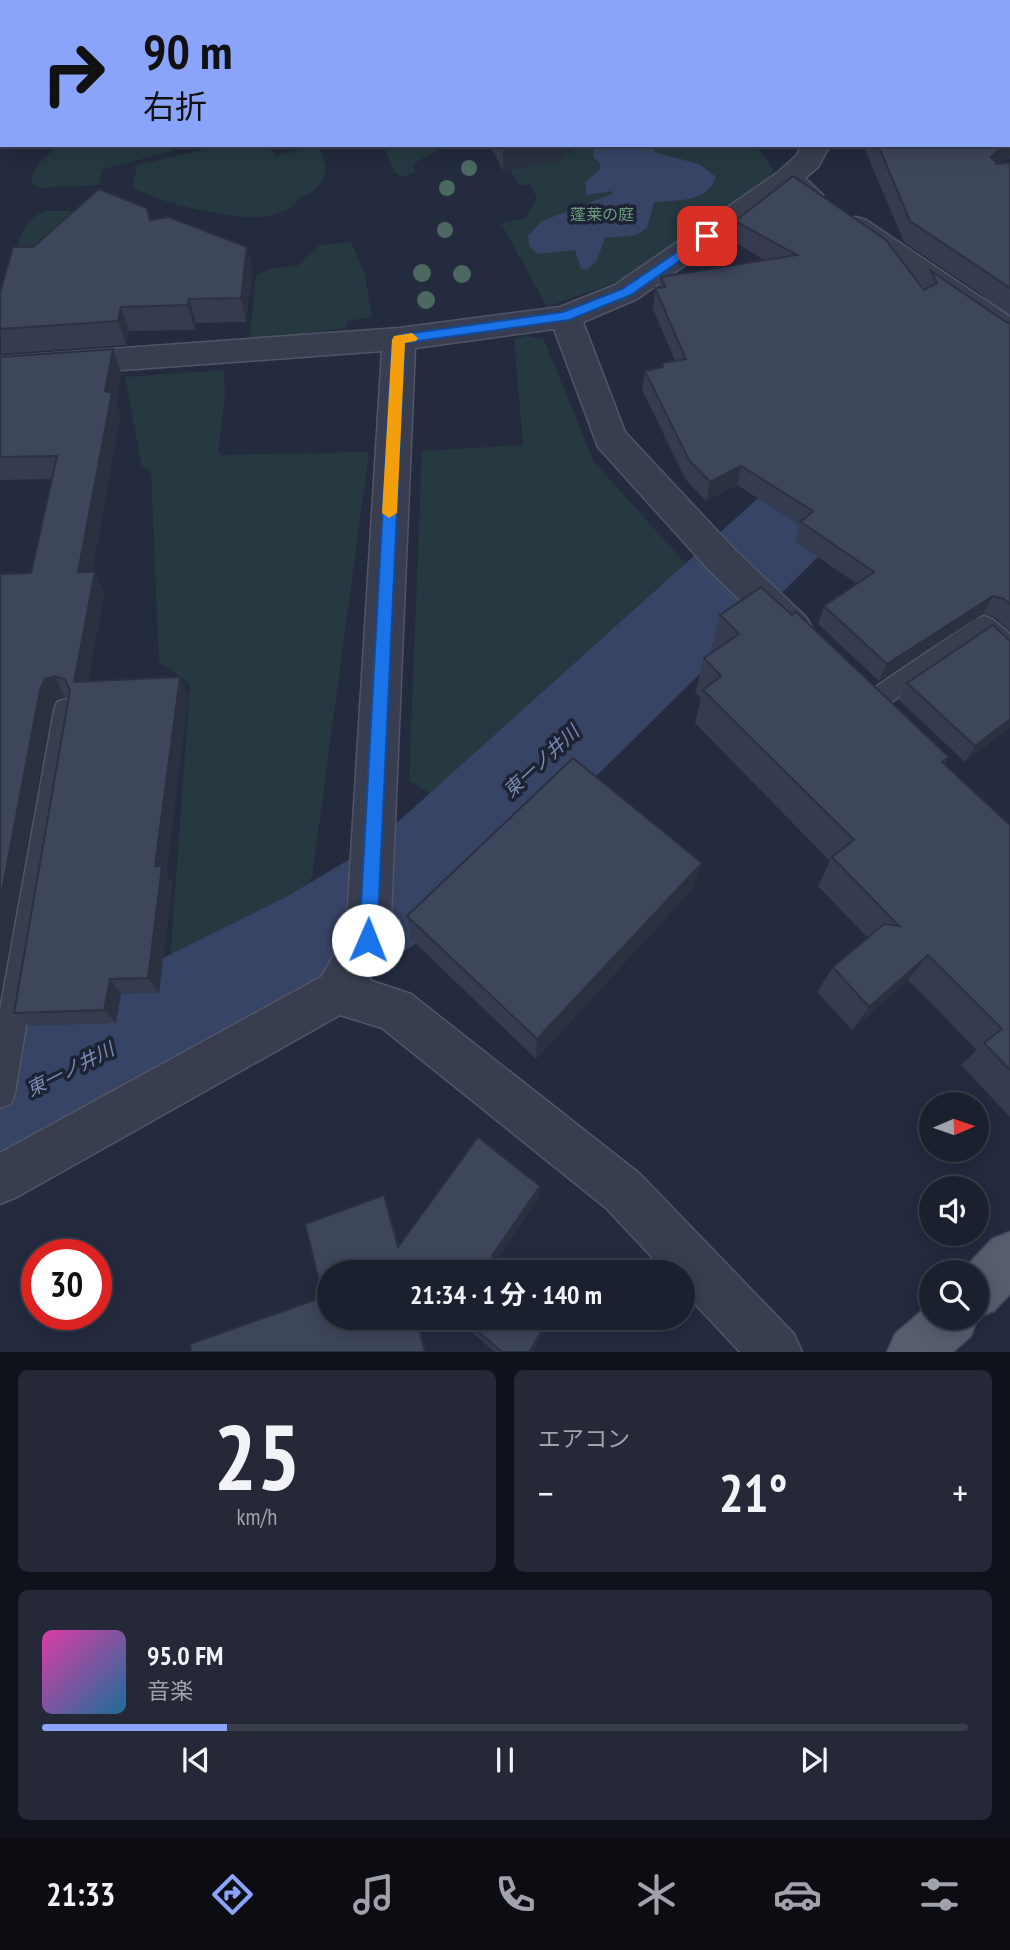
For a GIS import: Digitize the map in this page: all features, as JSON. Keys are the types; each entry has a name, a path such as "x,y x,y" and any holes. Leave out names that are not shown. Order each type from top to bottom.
{"main road":[{"path":"989,1279 1010,1257"},
{"path":"913,1352 940,1330"}],"street":[{"path":"0,368 399,340 565,317 626,292 787,179 808,161 815,147"},
{"path":"787,179 1010,332"},
{"path":"565,317 610,438 722,560 901,731"},
{"path":"0,1180 337,992 368,940 399,340"},
{"path":"337,992 395,1010 624,1191 776,1352"}],"lane":[{"path":"871,703 984,626 1010,649"},
{"path":"2,1081 66,710"}],"green space":[{"path":"58,147 175,147 172,151 103,169 99,185 40,188 31,182 38,165"},
{"path":"214,147 270,147 275,156 318,147 325,168 318,186 290,208 267,216 254,217 198,210 144,193 133,187 137,165"},
{"path":"384,147 442,147 413,165 415,172 402,177 394,172"},
{"name":"蓬莱の庭","path":"568,147 757,147 774,170 767,178 633,276 547,307 501,223 525,218 537,198 530,184 519,186 510,170 563,159 561,155 571,152"},
{"path":"46,211 88,211 98,219 15,255 27,223"},
{"path":"351,242 365,275 372,317 347,321 346,328 290,336 250,337 256,275 273,268 298,266 320,245"},
{"path":"527,336 544,340 594,462 695,574 438,797 409,781 422,451 523,445 514,339"},
{"path":"224,370 225,394 218,451 222,455 369,452 312,877 283,913 223,951 169,978 190,683 159,662 151,471 142,466 125,377"}],"water":[{"path":"593,147 653,147 654,152 699,164 716,177 706,192 699,196 654,202 647,228 636,235 605,238 597,260 587,270 581,269 575,250 538,254 529,246 528,236 542,221 612,194 612,191 587,195 585,182 600,170 600,163 593,157"}],"building":[{"path":"879,147 1002,147 991,157 997,164 1010,163 1010,288 910,221"},
{"path":"793,176 886,240 924,290 937,283 931,271 1010,323 1010,604 993,596 887,664 824,606 874,572 801,522 813,511 741,466 710,482 689,460 645,371 663,367 662,363 686,359 655,288 665,287 661,277 797,255 735,221"},
{"path":"99,189 147,208 150,220 169,217 247,247 241,298 189,299 188,305 121,307 118,321 0,329 0,293 13,247 33,247"},
{"path":"113,349 105,391 112,393 78,572 95,572 74,682 180,677 155,866 162,866 148,978 110,979 104,1010 14,1013 70,690 65,679 54,676 45,679 40,690 0,902 0,574 31,573 57,456 0,457 0,357"},
{"path":"761,587 792,615 796,612 949,757 942,762 1010,825 1010,1070 984,1043 1002,1029 928,955 869,1007 833,967 884,924 899,926 832,857 854,840 703,690 721,676 704,658 739,634 720,615"},
{"path":"993,625 1010,641 1010,719 975,746 907,683"},
{"path":"573,758 702,863 537,1039 407,916"},
{"path":"478,1137 540,1186 492,1256 497,1260 317,1260 317,1273 305,1224 384,1195 398,1247"},
{"path":"317,1299 317,1330 419,1330 425,1352 191,1352 190,1344"},
{"path":"476,1330 543,1330 529,1352 502,1352"}],"waterway":[{"name":"東一ノ井川","path":"0,1105 327,936 410,884 1010,318"}],"slow traffic":[{"path":"389,513 399,340 412,338"}],"route":[{"path":"368,940 399,340 565,317 626,292 707,236"}]}
